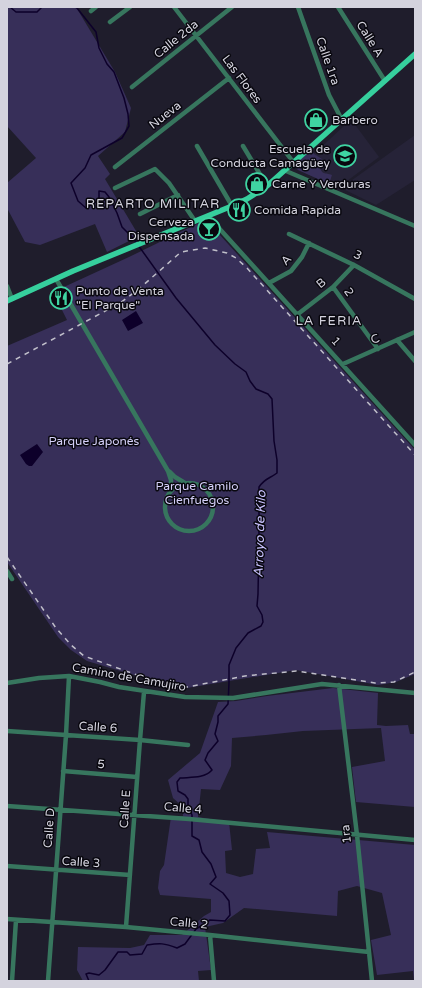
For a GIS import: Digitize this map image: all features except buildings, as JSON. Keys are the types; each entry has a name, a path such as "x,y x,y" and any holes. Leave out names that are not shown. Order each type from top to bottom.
{"main road":[{"path":"10,300 56,279 247,199 286,171 415,54"}],"street":[{"path":"91,10 96,7"},
{"path":"110,22 130,7"},
{"name":"Las Flores","path":"174,7 294,163"},
{"name":"Calle 2da","path":"132,87 232,7"},
{"name":"Calle 1ra","path":"298,7 329,95 342,120"},
{"name":"Calle A","path":"338,7 385,81"},
{"name":"Nueva","path":"115,167 228,78"},
{"path":"197,146 232,206"},
{"path":"243,146 267,186"},
{"path":"115,188 155,169 169,183 195,221"},
{"path":"286,171 415,226"},
{"path":"140,214 178,195"},
{"name":"1","path":"208,216 415,445"},
{"name":"3","path":"289,234 354,265 415,299"},
{"name":"A","path":"269,283 291,271 302,257 309,243"},
{"name":"B","path":"298,314 333,286 354,265"},
{"path":"56,279 168,471 171,480 171,490"},
{"path":"7,286 10,300"},
{"name":"2","path":"333,286 378,349"},
{"name":"C","path":"343,364 415,332"},
{"path":"397,340 415,361"},
{"path":"168,471 185,483"},
{"path":"185,483 192,483 205,490 210,496 212,504 212,512 204,525 189,531 181,530 174,526 169,520 165,505 171,490 185,483"},
{"path":"7,571 12,579"},
{"name":"Camino de Camujiro","path":"7,683 38,678 69,676 144,692 185,697 222,698 233,698 322,684 415,693"},
{"name":"Calle D","path":"48,981 69,676"},
{"name":"1ra","path":"339,686 357,835 372,981"},
{"name":"Calle E","path":"126,927 144,692"},
{"name":"Calle 6","path":"7,731 140,740 188,745"},
{"name":"5","path":"63,771 137,777"},
{"name":"Calle 4","path":"7,806 195,819 357,835"},
{"path":"357,835 415,840"},
{"name":"Calle 3","path":"7,866 130,875"},
{"name":"Calle 2","path":"7,919 126,927 369,952"},
{"path":"12,981 16,920"},
{"path":"210,935 214,981"}],"shaded area":[{"name":"Escuela de Conducta Camagüey","path":"353,122 379,157 343,184 336,186 307,174 302,165 344,126 347,126"},
{"path":"415,135 415,180 376,205 341,188"},
{"path":"136,311 143,323 128,331 122,320"},
{"path":"37,444 43,452 32,466 29,466 20,455"}],"green space":[{"path":"7,7 76,7 115,72 131,108 125,132 98,156 110,174 105,179 139,236 107,252 95,224 40,245 25,242 7,208 7,183 36,158 7,126"},
{"path":"311,150 322,159 319,165 321,171 332,175 329,184 298,170 295,167 296,163"},
{"name":"Parque Camilo Cienfuegos","path":"201,222 208,224 219,234 415,450 415,674 396,682 378,685 296,670 181,689 87,661 71,650 58,637 7,562 7,346 67,320 53,292"},
{"path":"333,688 378,693 377,725 408,725 410,734 415,734 415,807 356,802 352,767 385,761 381,728 303,731 232,738 231,766 220,790 201,789 198,817 229,822 232,850 225,851 226,873 240,877 253,874 256,849 270,848 267,832 415,845 415,981 413,971 377,975 371,940 391,935 382,893 357,886 338,891 337,916 244,908 223,923 205,927 211,970 198,971 199,981 83,981 77,970 78,947 130,948 144,945 150,935 182,935 204,916 211,912 211,899 160,895 158,888 160,871 164,865 171,817 183,816 182,806 173,798 168,780 200,753 218,702"}],"waterway":[{"name":"Arroyo de Kilo","path":"10,7 16,12 37,12 42,7"},
{"name":"Arroyo de Kilo","path":"75,7 96,32 99,48 107,64 114,72 124,98 129,126 122,138 91,155 85,168 71,183 78,201 86,208 99,200 99,191 105,192 117,213 122,227 133,238 176,298 215,345 246,372 256,389 268,394 272,399 274,441 277,460 277,473 265,480 259,487 257,606 262,615 263,622 261,626 248,633 236,648 229,665 228,704 218,716 215,734 218,741 208,753 205,760 212,770 205,775 180,778 177,782 178,791 185,795 188,799 188,806 192,815 192,836 199,840 202,852 211,864 216,877 210,884 223,893 229,901 230,915 225,921 210,920 196,929 185,944 177,948 165,944 155,944 147,945 142,954 130,955 127,952 118,952 105,970 99,975 89,973 86,974 89,981"}],"railway":[{"path":"7,364 120,303 140,288 181,252 205,248 227,253 236,258 247,268 415,455"},
{"path":"7,557 56,628 71,645 84,656 165,685 187,687 245,676 296,671 375,683 394,682 415,672"}],"place":[{"name":"Barbero","path":"316,120"},
{"name":"Escuela de Conducta Camagüey","path":"345,156"},
{"name":"Carne Y Verduras","path":"257,184"},
{"name":"Comida Rapida","path":"239,210"},
{"name":"Cerveza Dispensada","path":"209,229"},
{"name":"Punto de Venta \"El Parque\"","path":"61,298"}],"district":[{"name":"REPARTO MILITAR","path":"153,203"},
{"name":"LA FERIA","path":"329,320"}],"park label":[{"name":"Parque Japonés","path":"94,441"}]}
